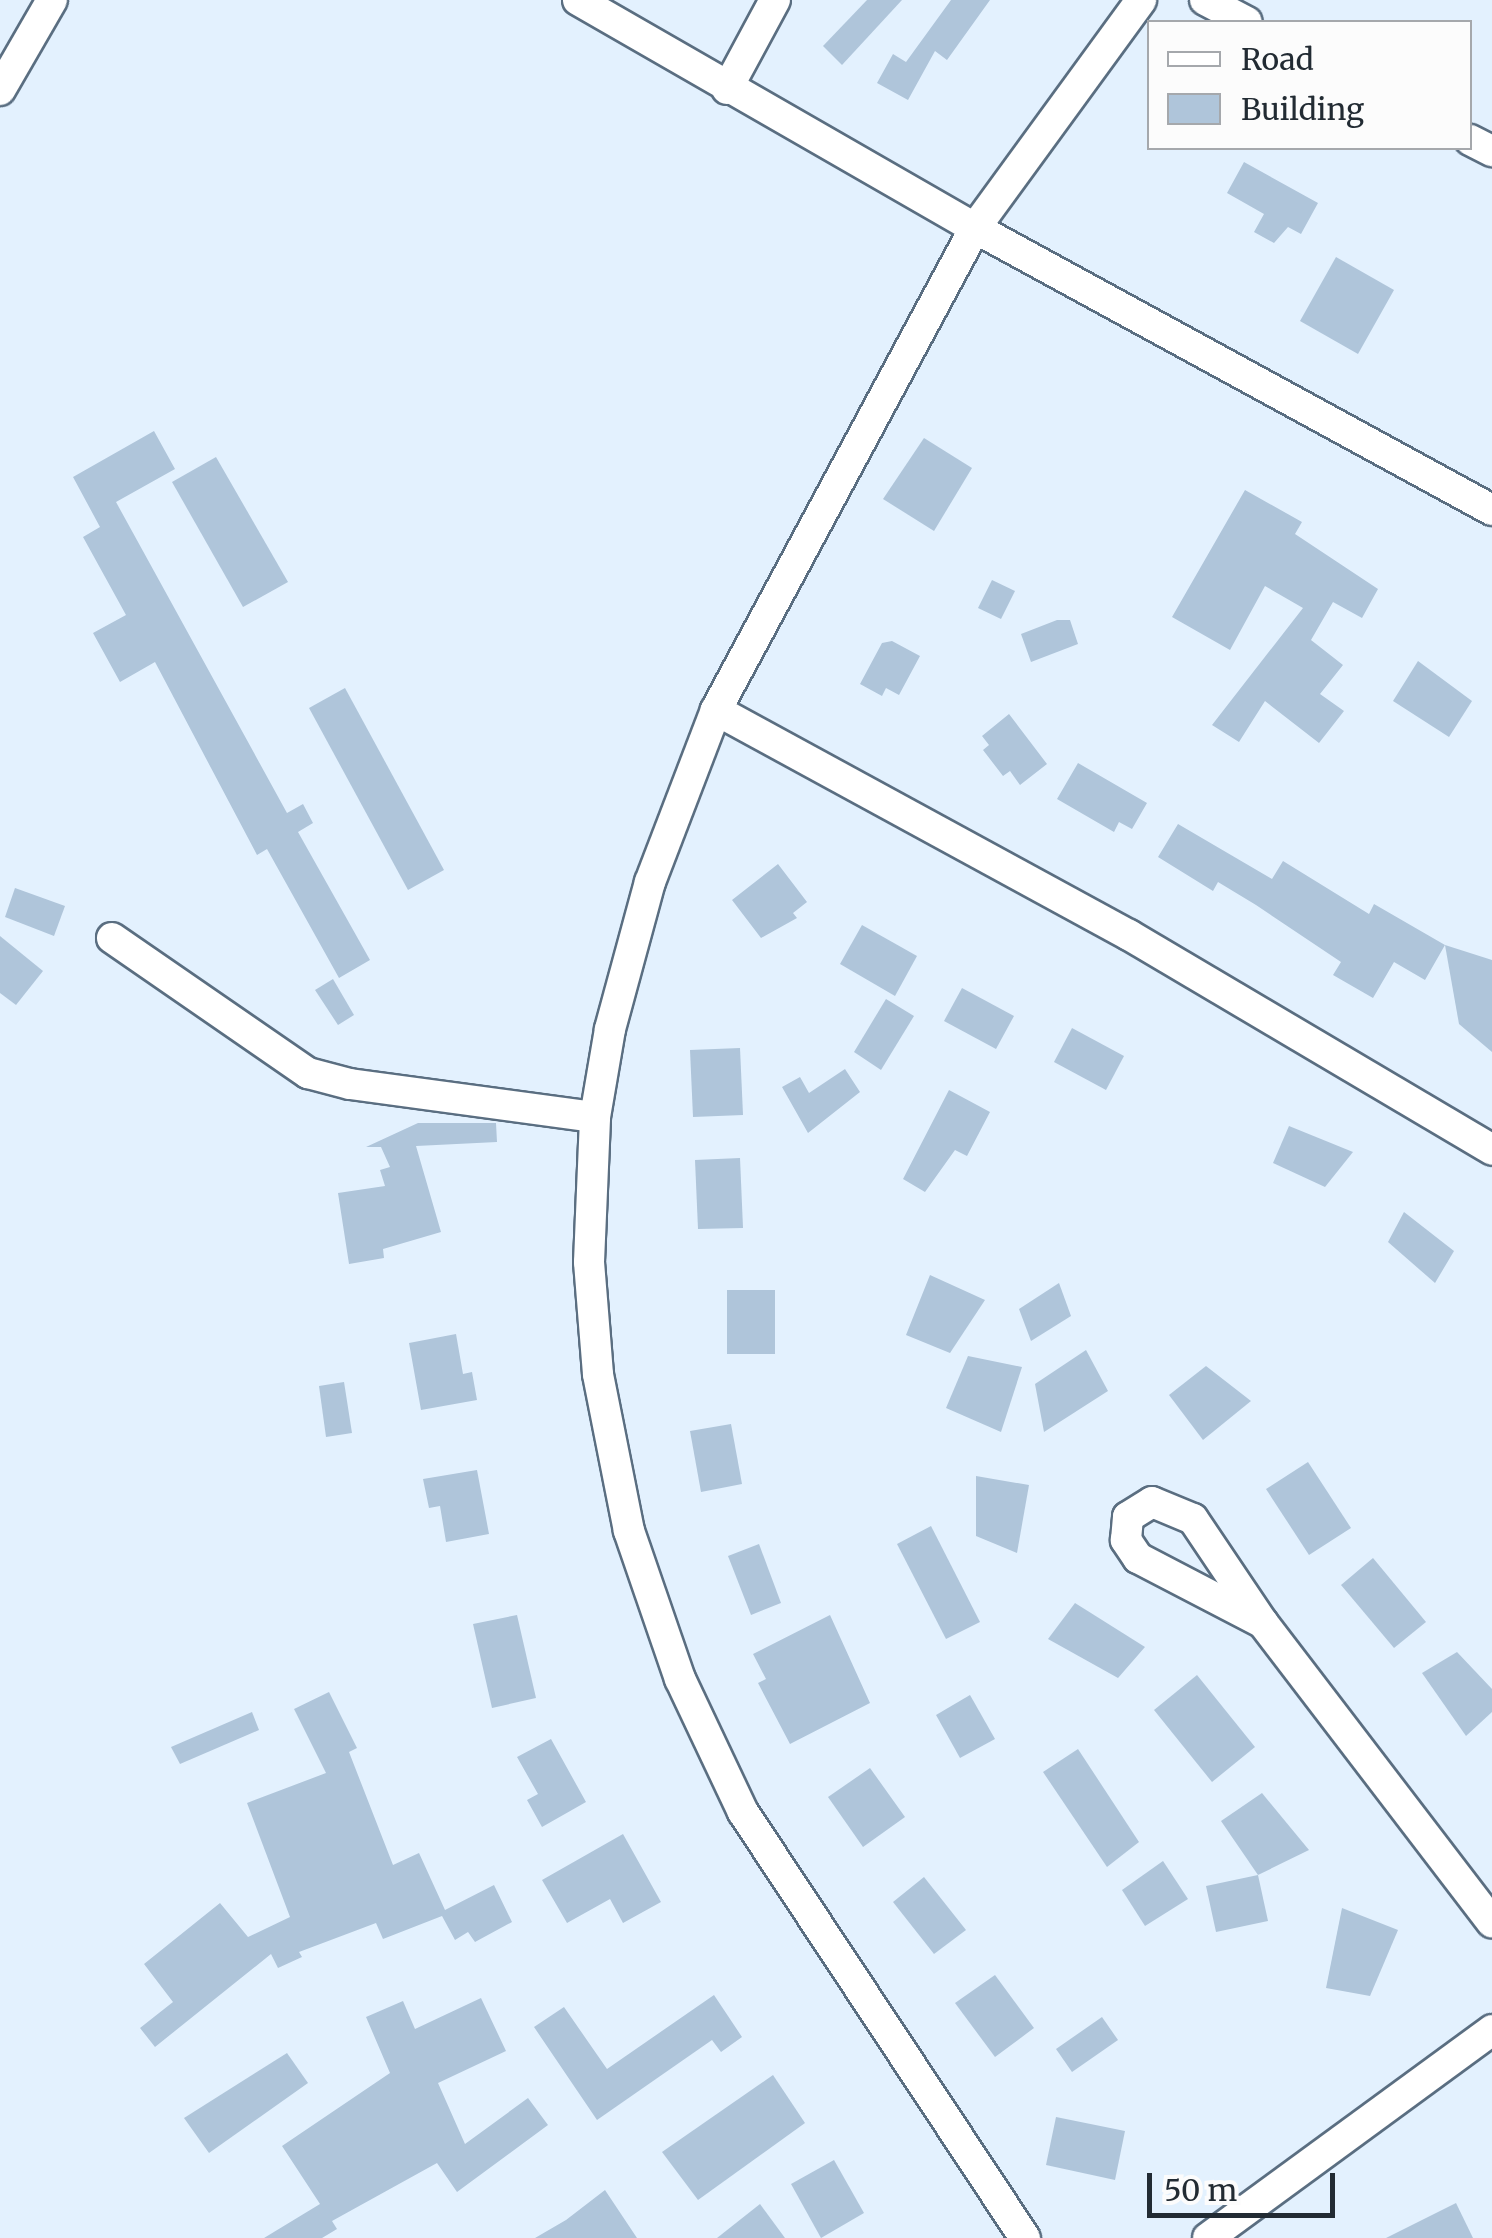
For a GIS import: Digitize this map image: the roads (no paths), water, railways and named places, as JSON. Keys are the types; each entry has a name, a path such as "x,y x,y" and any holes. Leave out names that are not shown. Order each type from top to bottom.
{"street":[{"path":"0,90 52,0"},
{"path":"578,0 727,89 976,228 1492,510"},
{"path":"727,89 775,0"},
{"path":"1025,2238 744,1812 680,1679 630,1531 598,1374 589,1262 594,1117 610,1029 650,882 716,710 976,228 1141,0"},
{"path":"1205,0 1243,20"},
{"path":"716,710 1129,935 1492,1150"},
{"path":"112,938 308,1072 350,1084 594,1117"},
{"path":"1263,1623 1138,1558 1126,1540 1128,1517 1152,1502 1193,1519 1263,1623 1492,1923"},
{"path":"1208,2238 1492,2030"}]}
